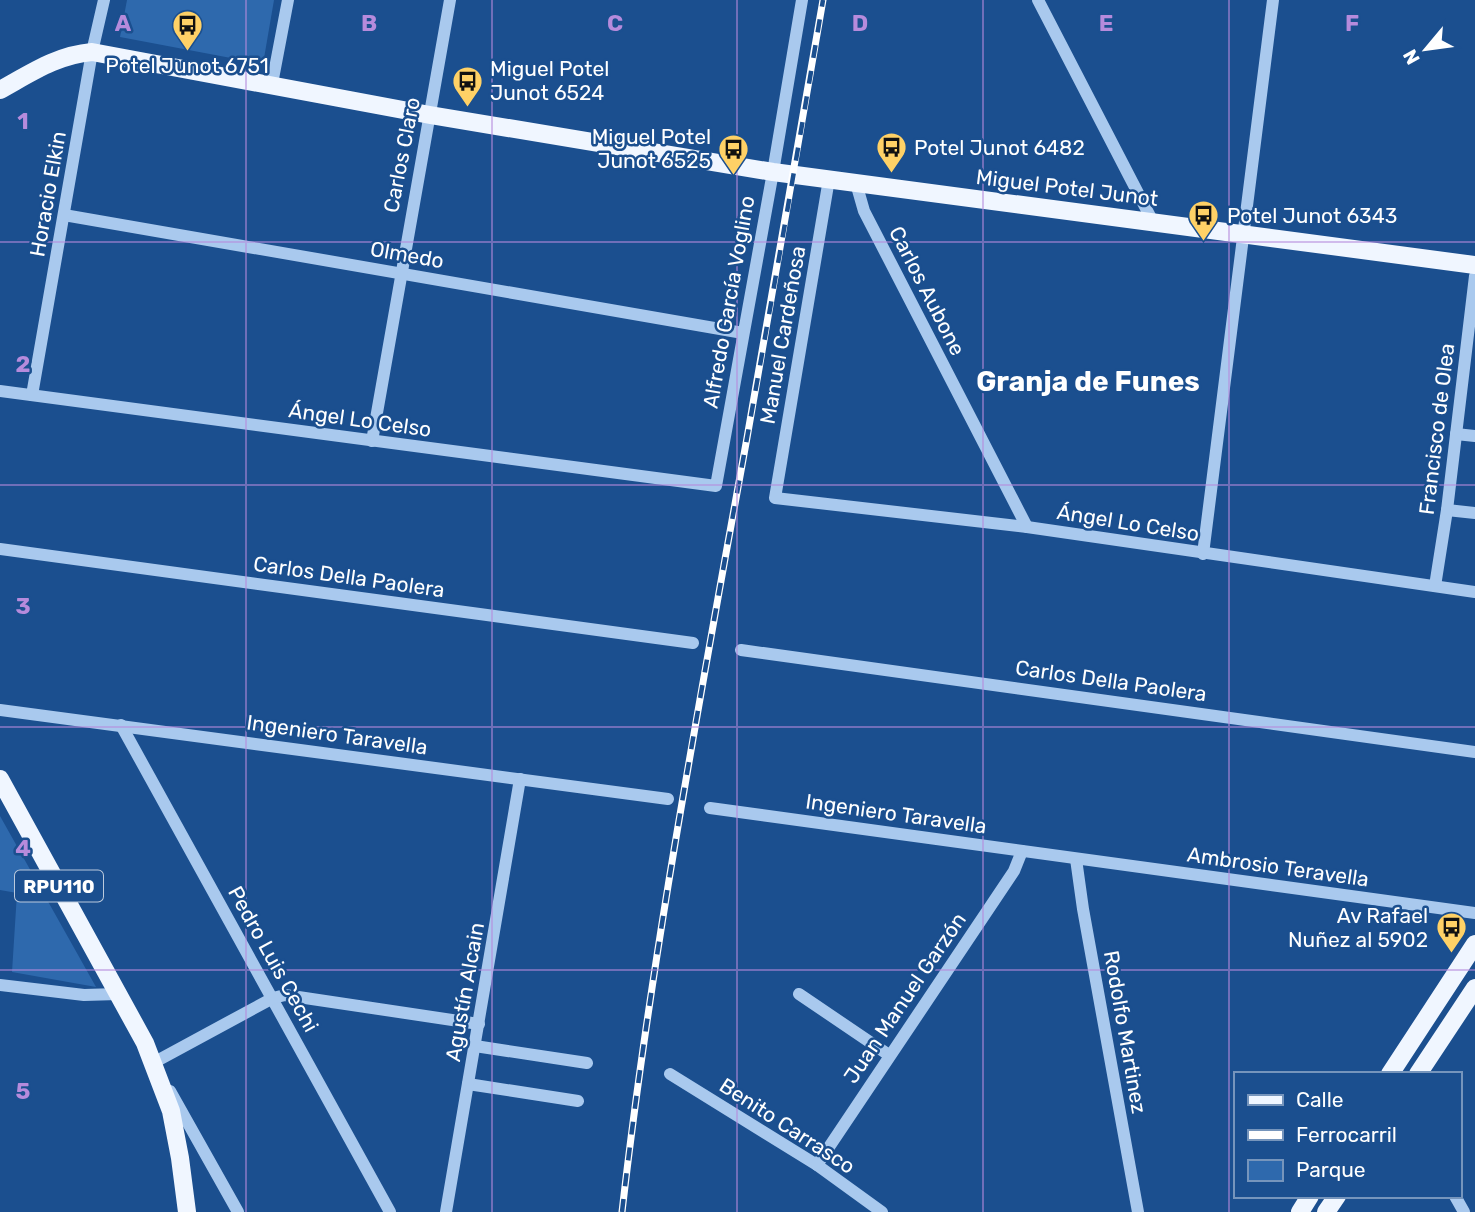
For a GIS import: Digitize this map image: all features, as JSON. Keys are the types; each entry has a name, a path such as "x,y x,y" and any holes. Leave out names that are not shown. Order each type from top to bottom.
{"main road":[{"name":"Miguel Potel Junot","path":"0,90 50,61 92,52 430,115 773,172 1475,265"},
{"name":"RPU110","path":"0,779 145,1043 171,1111 187,1212"},
{"path":"1391,1072 1475,944"},
{"path":"1419,1072 1475,988"}],"street":[{"name":"Horacio Elkin","path":"32,395 92,52 104,0"},
{"path":"272,85 288,0"},
{"name":"Carlos Claro","path":"372,441 450,0"},
{"name":"Alfredo García Voglino","path":"716,486 802,0"},
{"path":"1038,0 1153,222"},
{"path":"1203,554 1273,0"},
{"name":"Manuel Cardeñosa","path":"775,498 829,179"},
{"name":"Carlos Aubone","path":"856,183 864,211 1027,527"},
{"name":"Olmedo","path":"64,215 743,333"},
{"name":"Francisco de Olea","path":"1435,586 1447,510 1475,276"},
{"name":"Ángel Lo Celso","path":"0,391 716,486"},
{"path":"1456,434 1475,436"},
{"name":"Ángel Lo Celso","path":"775,498 1027,527 1475,592"},
{"path":"1447,510 1475,513"},
{"name":"Carlos Della Paolera","path":"0,549 693,643"},
{"name":"Carlos Della Paolera","path":"741,650 1475,752"},
{"name":"Ingeniero Taravella","path":"0,710 668,799"},
{"name":"Pedro Luis Cechi","path":"121,725 390,1212"},
{"name":"Agustín Alcain","path":"446,1212 520,779"},
{"name":"Ingeniero Taravella","path":"710,808 1076,859"},
{"name":"Juan Manuel Garzón","path":"817,1165 1014,871 1022,851"},
{"name":"Ambrosio Teravella","path":"1076,859 1475,913"},
{"name":"Rodolfo Martinez","path":"1076,859 1139,1212"},
{"path":"0,985 84,995 118,994"},
{"path":"799,994 889,1055"},
{"path":"238,1212 153,1063 273,998 294,995 479,1024"},
{"path":"475,1046 587,1063"},
{"name":"Benito Carrasco","path":"670,1074 817,1165 882,1212"},
{"path":"468,1084 578,1101"}],"green space":[{"path":"127,0 274,0 263,64 120,37"},
{"path":"0,816 96,987 12,972 17,893 0,890"}],"railway":[{"path":"622,1212 668,885 823,0"}],"place":[{"name":"Potel Junot 6751","path":"187,53"},
{"name":"Miguel Potel Junot 6524","path":"467,108"},
{"name":"Potel Junot 6482","path":"891,175"},
{"name":"Miguel Potel Junot 6525","path":"734,176"},
{"name":"Potel Junot 6343","path":"1204,243"},
{"name":"Av Rafael Nuñez al 5902","path":"1451,955"}],"district":[{"name":"Granja de Funes","path":"1088,381"}]}
